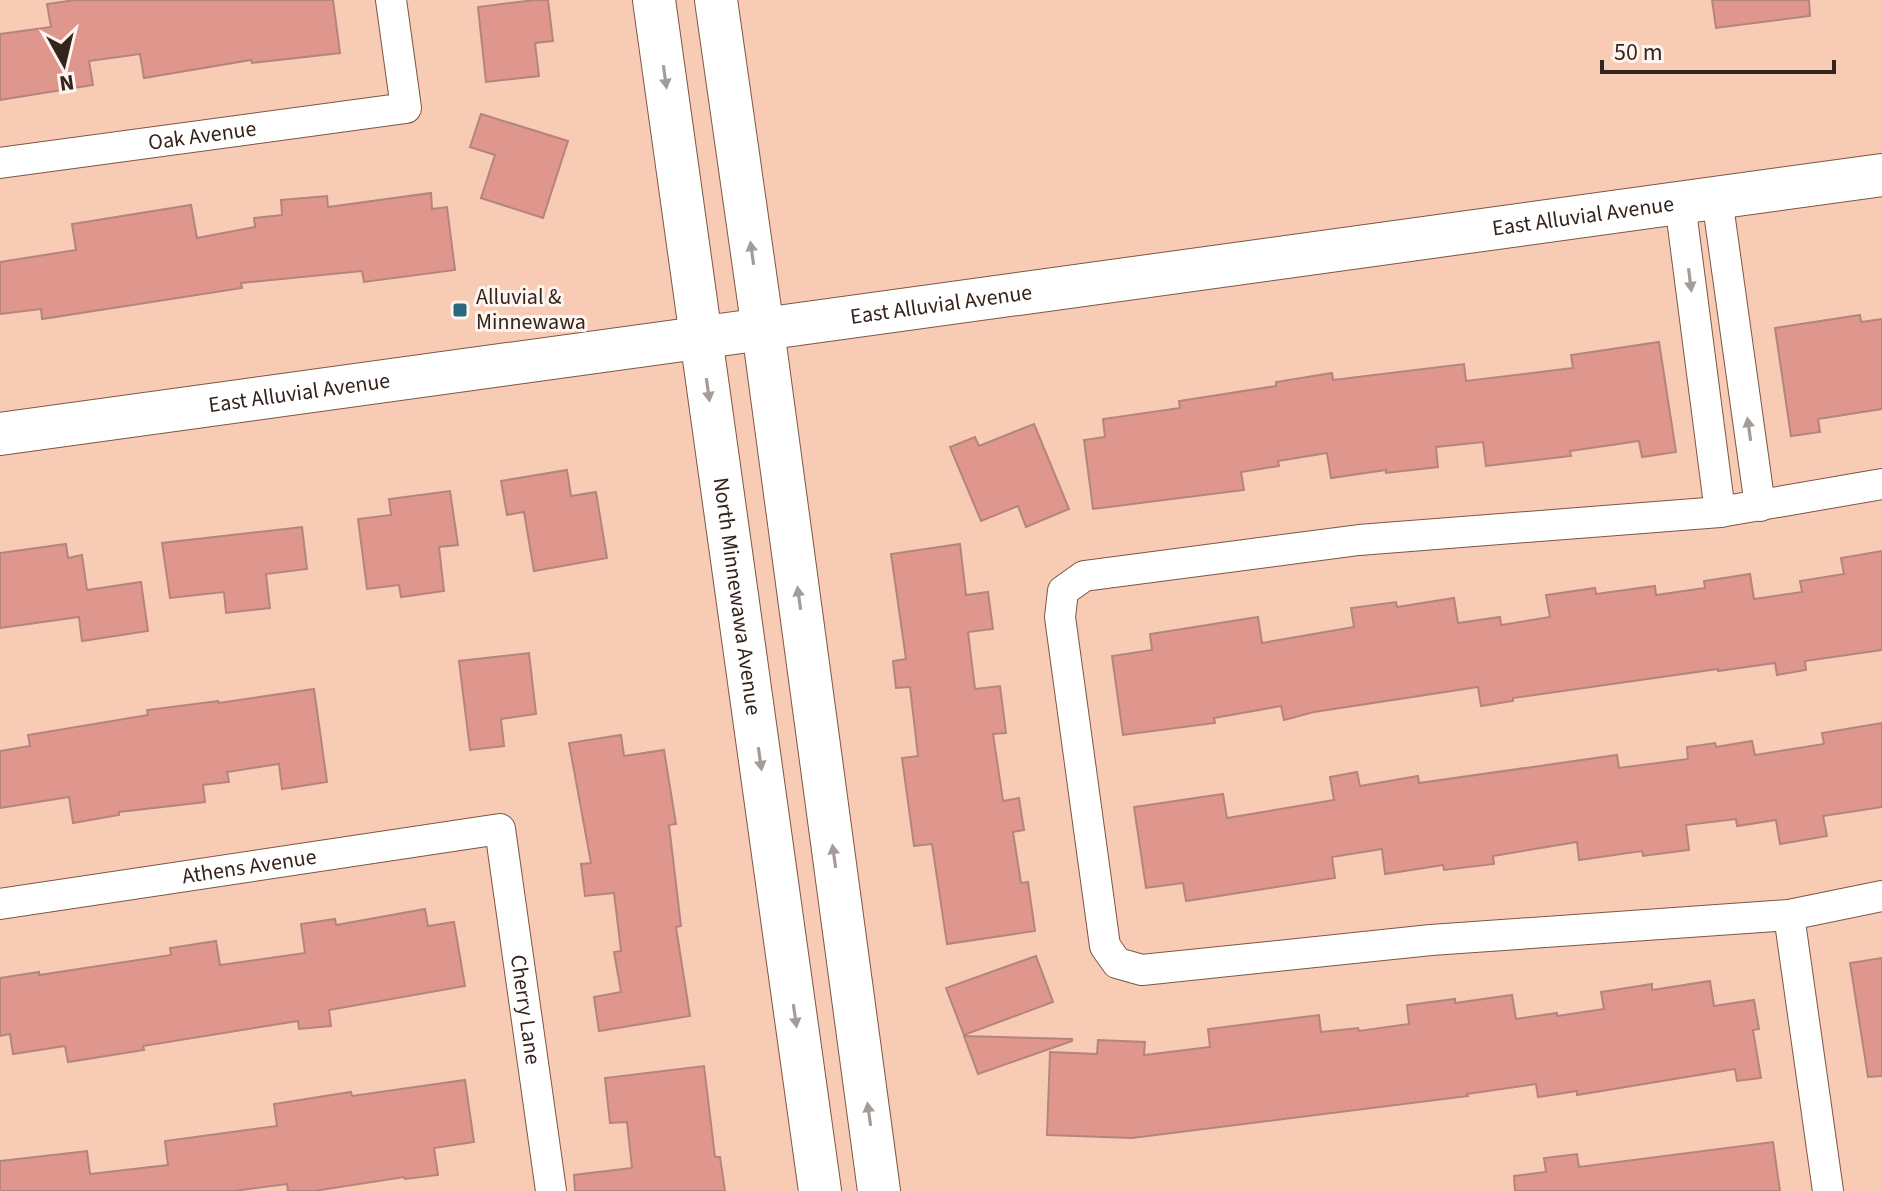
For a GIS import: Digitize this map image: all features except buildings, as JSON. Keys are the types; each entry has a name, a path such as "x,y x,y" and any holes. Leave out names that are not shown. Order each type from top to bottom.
{"main road":[{"name":"North Minnewawa Avenue","path":"654,0 820,1191"},
{"path":"716,0 879,1191"},
{"name":"East Alluvial Avenue","path":"0,434 1882,175"}],"street":[{"name":"Oak Avenue","path":"0,163 406,108 391,0"},
{"path":"1698,200 1760,506"},
{"path":"1698,200 1720,512"},
{"path":"1882,484 1720,512 1359,540 1084,576 1063,591 1060,617 1105,946 1117,963 1142,970 1431,940 1789,915 1882,896"},
{"name":"Athens Avenue","path":"0,904 500,829"},
{"name":"Cherry Lane","path":"500,829 551,1191"},
{"path":"1789,915 1828,1191"}],"place":[{"name":"Alluvial & Minnewawa","path":"460,310"}]}
